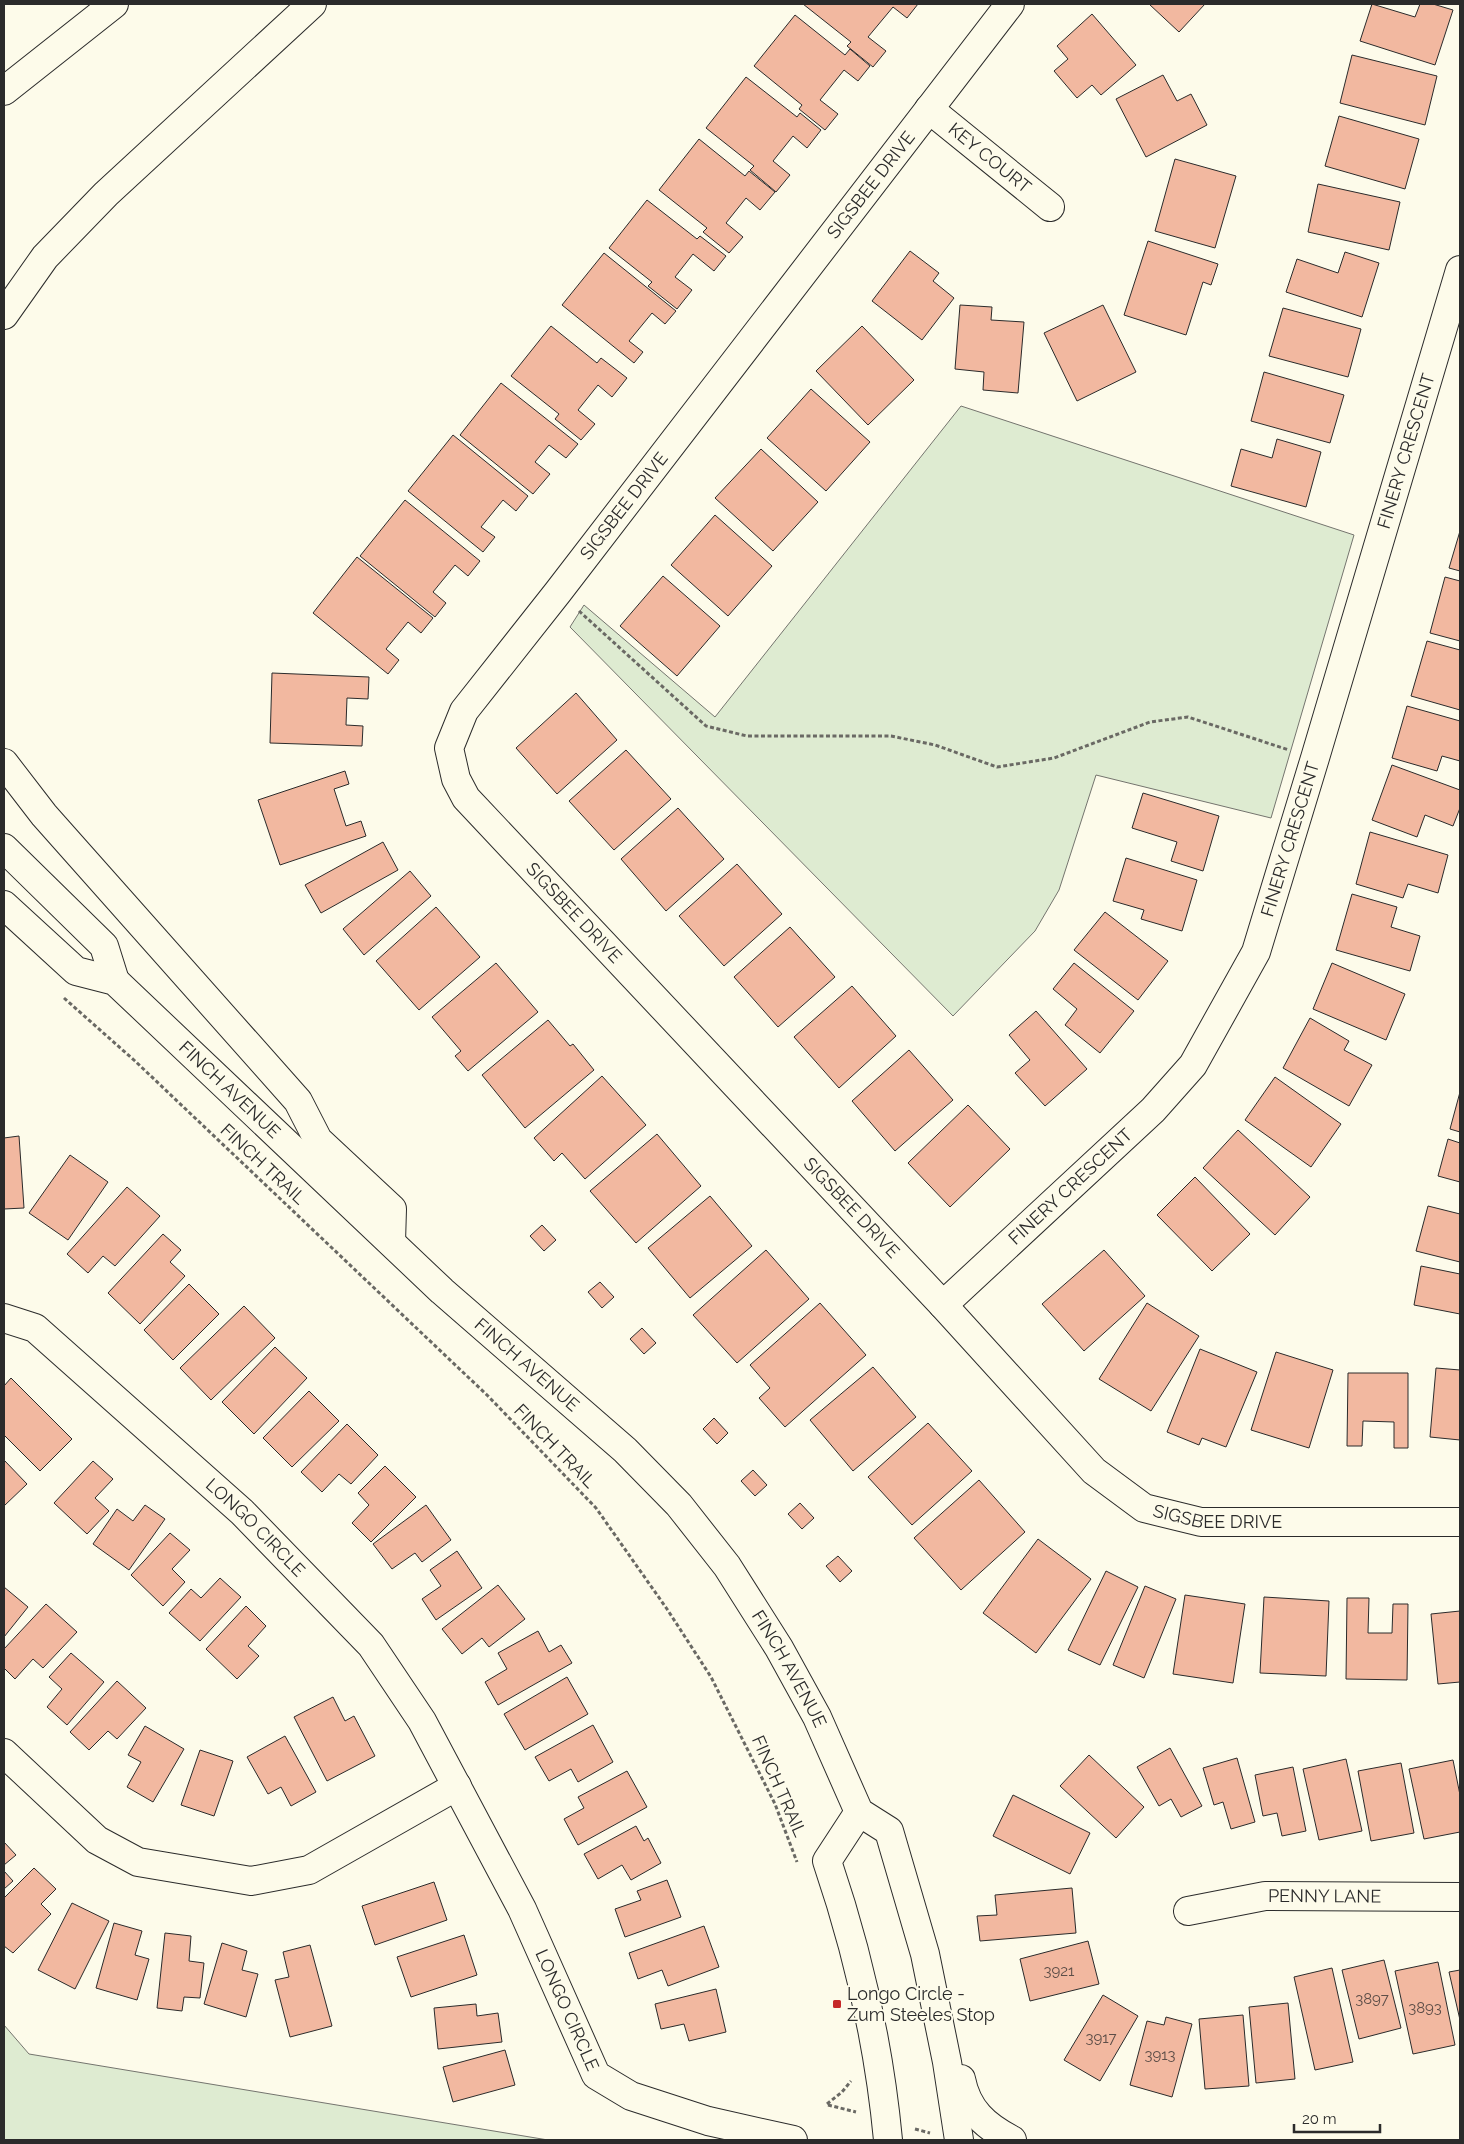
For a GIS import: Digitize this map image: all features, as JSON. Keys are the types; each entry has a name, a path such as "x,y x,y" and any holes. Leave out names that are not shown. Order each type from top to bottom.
{"main road":[{"path":"4,91 114,4"},
{"path":"4,315 45,257 106,194 312,4"},
{"name":"SIGSBEE DRIVE","path":"1010,4 558,592 464,711 449,748 456,779 466,798 943,1305 1094,1471 1144,1508 1201,1522 1460,1522"},
{"name":"KEY COURT","path":"929,109 1050,207"},
{"name":"FINERY CRESCENT","path":"943,1305 1153,1110 1193,1065 1256,952 1316,758 1460,270"},
{"path":"4,763 50,822 298,1102 318,1140 392,1209 391,1242"},
{"path":"4,848 104,946 115,981"},
{"path":"4,905 76,971 115,981"},
{"name":"FINCH AVENUE","path":"115,981 442,1291 625,1450 679,1505 727,1566 780,1648 817,1717 860,1812"},
{"name":"LONGO CIRCLE","path":"4,1318 35,1328 242,1512 294,1563 371,1645 422,1721 522,1909 596,2076 631,2096 700,2118 793,2140"},
{"path":"4,1753 97,1840 138,1862 252,1881 309,1870 457,1786"},
{"path":"888,2140 882,2082 869,2012 856,1955 827,1861 860,1812 889,1831 925,1954 947,2062 959,2140"},
{"name":"PENNY LANE","path":"1188,1911 1264,1896 1460,1897"},
{"path":"925,1954 937,1965 966,2097 974,2113 995,2131 1012,2140"}],"path":[{"path":"558,592 706,726 747,736 891,736 935,745 997,767 1054,758 1150,722 1188,717 1316,758"},
{"name":"FINCH TRAIL","path":"62,996 135,1061 488,1396 596,1508 667,1608 711,1677 775,1804 798,1866"},
{"path":"827,2104 842,2092 854,2075"}],"green space":[{"path":"961,406 1354,535 1271,818 1096,775 1059,890 1035,931 953,1016 570,627 584,605 715,717"},
{"path":"4,2025 29,2054 548,2140 4,2140"}],"building":[{"path":"803,4 918,4 907,18 893,7 868,37 886,51 873,67 847,46 851,42"},
{"path":"1149,4 1205,4 1179,32"},
{"path":"1372,4 1415,17 1420,4 1433,4 1453,10 1435,65 1360,41"},
{"path":"1092,14 1136,65 1101,95 1092,85 1077,98 1054,71 1068,59 1057,46"},
{"path":"795,15 845,55 850,49 870,66 858,81 844,70 820,100 838,114 825,130 799,109 802,105 754,66"},
{"path":"1352,55 1437,76 1425,125 1340,103"},
{"path":"1163,75 1177,101 1191,94 1207,125 1146,157 1116,99"},
{"path":"746,77 797,117 800,113 821,130 807,148 793,136 773,161 790,175 776,192 750,170 754,166 706,128"},
{"path":"1339,116 1419,139 1405,189 1325,166"},
{"path":"699,139 745,176 749,171 775,192 760,210 746,198 726,223 743,237 729,253 703,232 707,228 659,190"},
{"path":"1175,159 1236,176 1215,248 1155,231"},
{"path":"1318,184 1400,202 1389,250 1308,232"},
{"path":"647,200 697,239 700,236 726,256 714,271 693,254 675,277 692,290 677,309 648,286 652,282 609,248"},
{"path":"1148,241 1218,264 1211,285 1203,282 1186,335 1124,315"},
{"path":"910,251 939,273 933,281 954,298 922,340 872,301"},
{"path":"1345,252 1379,263 1362,317 1286,292 1297,259 1338,273"},
{"path":"604,253 676,311 665,324 652,313 629,341 643,352 634,363 562,305"},
{"path":"960,305 992,307 991,320 1024,322 1018,393 983,390 984,372 955,369"},
{"path":"1103,305 1136,372 1077,401 1044,333"},
{"path":"1283,308 1361,329 1348,377 1269,356"},
{"path":"551,326 597,363 601,358 627,378 612,397 598,385 578,410 595,424 581,440 555,419 559,414 511,376"},
{"path":"862,326 914,380 868,425 816,371"},
{"path":"1264,372 1344,395 1330,443 1251,421"},
{"path":"501,383 578,444 566,458 549,445 535,462 550,474 533,494 460,435"},
{"path":"811,389 870,442 826,491 767,438"},
{"path":"453,435 528,496 516,511 503,500 481,527 495,537 483,552 408,491"},
{"path":"1277,439 1321,452 1306,507 1231,486 1241,449 1272,458"},
{"path":"761,449 818,502 773,551 715,498"},
{"path":"405,500 480,561 468,576 455,565 433,592 446,603 435,617 360,556"},
{"path":"715,515 772,566 728,616 671,565"},
{"path":"1460,531 1460,571 1449,568"},
{"path":"357,557 433,618 421,633 408,622 386,649 399,660 388,674 313,613"},
{"path":"663,576 720,626 677,676 620,626"},
{"path":"1445,577 1460,581 1460,641 1430,633"},
{"path":"1427,641 1460,650 1460,710 1411,696"},
{"path":"272,673 369,677 368,699 347,698 346,725 363,726 362,746 270,743"},
{"path":"576,693 617,740 557,794 516,748"},
{"path":"1407,706 1460,721 1460,761 1442,756 1437,771 1392,758"},
{"path":"626,750 671,799 614,850 569,801"},
{"path":"1392,765 1460,790 1460,808 1453,826 1425,815 1417,837 1372,820"},
{"path":"345,771 349,784 334,789 346,826 361,821 366,836 280,865 258,800"},
{"path":"1143,793 1219,816 1203,871 1171,861 1177,842 1132,828"},
{"path":"678,808 724,859 666,911 621,859"},
{"path":"1370,832 1448,855 1438,893 1408,884 1403,898 1356,884"},
{"path":"383,842 398,870 321,913 305,885"},
{"path":"1126,858 1197,880 1182,931 1141,919 1144,910 1113,901"},
{"path":"737,864 782,914 724,966 679,916"},
{"path":"410,871 431,896 364,955 343,929"},
{"path":"1352,894 1397,907 1391,927 1420,936 1410,971 1336,950"},
{"path":"436,907 480,957 419,1010 376,961"},
{"path":"1105,912 1168,961 1138,1000 1074,950"},
{"path":"790,927 835,977 778,1027 734,977"},
{"path":"496,963 538,1012 468,1071 455,1056 461,1051 432,1017"},
{"path":"1074,963 1134,1011 1100,1053 1065,1025 1077,1009 1053,989"},
{"path":"1332,963 1405,994 1386,1040 1313,1009"},
{"path":"852,986 896,1036 839,1088 794,1037"},
{"path":"1036,1011 1087,1069 1045,1106 1015,1073 1030,1060 1009,1035"},
{"path":"1310,1018 1349,1041 1344,1050 1372,1065 1349,1106 1283,1068"},
{"path":"548,1020 570,1046 573,1044 594,1070 525,1128 482,1075"},
{"path":"909,1050 953,1100 895,1151 852,1101"},
{"path":"602,1076 646,1125 585,1179 562,1153 554,1161 534,1138"},
{"path":"1275,1077 1341,1124 1311,1167 1245,1120"},
{"path":"1460,1092 1460,1132 1450,1129"},
{"path":"968,1105 1010,1149 950,1207 908,1163"},
{"path":"1238,1130 1310,1197 1275,1235 1203,1168"},
{"path":"657,1134 701,1186 636,1243 590,1191"},
{"path":"19,1136 24,1208 4,1209 4,1138"},
{"path":"1448,1139 1460,1143 1460,1182 1438,1176"},
{"path":"70,1155 108,1182 68,1240 29,1213"},
{"path":"1195,1177 1250,1234 1212,1271 1157,1215"},
{"path":"127,1187 160,1216 115,1266 103,1256 88,1273 67,1254"},
{"path":"710,1196 752,1246 690,1298 648,1248"},
{"path":"1428,1206 1460,1214 1460,1262 1416,1251"},
{"path":"542,1225 556,1240 544,1251 530,1236"},
{"path":"163,1234 181,1250 170,1262 185,1276 140,1324 108,1293"},
{"path":"766,1250 809,1299 737,1363 693,1315"},
{"path":"1104,1250 1145,1296 1084,1351 1042,1304"},
{"path":"1421,1266 1460,1274 1460,1314 1414,1305"},
{"path":"600,1282 614,1297 602,1308 588,1292"},
{"path":"189,1284 219,1314 173,1360 144,1330"},
{"path":"820,1303 866,1355 785,1427 759,1398 770,1388 750,1365"},
{"path":"1147,1303 1199,1336 1151,1411 1099,1379"},
{"path":"244,1306 275,1338 211,1400 180,1368"},
{"path":"642,1328 656,1343 644,1354 630,1339"},
{"path":"275,1347 307,1378 254,1434 222,1402"},
{"path":"1200,1349 1257,1372 1226,1447 1202,1438 1199,1445 1167,1432"},
{"path":"1276,1352 1333,1370 1309,1448 1251,1430"},
{"path":"873,1367 916,1417 853,1471 810,1420"},
{"path":"1436,1368 1460,1370 1460,1440 1430,1437"},
{"path":"1348,1373 1408,1373 1408,1448 1394,1448 1394,1422 1363,1421 1362,1446 1347,1446"},
{"path":"11,1378 72,1439 40,1471 4,1435 4,1386"},
{"path":"309,1391 339,1421 292,1467 263,1438"},
{"path":"714,1418 728,1433 717,1444 703,1429"},
{"path":"928,1423 972,1471 912,1525 868,1477"},
{"path":"347,1424 378,1455 351,1484 339,1474 322,1492 301,1472"},
{"path":"4,1460 27,1484 4,1506"},
{"path":"93,1461 113,1479 95,1498 109,1511 87,1534 54,1503"},
{"path":"385,1466 416,1497 371,1542 352,1523 369,1505 358,1493"},
{"path":"753,1470 767,1485 755,1496 741,1481"},
{"path":"979,1480 1025,1532 961,1590 914,1538"},
{"path":"800,1503 814,1518 802,1529 788,1514"},
{"path":"145,1505 165,1519 129,1570 93,1544 117,1509 133,1521"},
{"path":"426,1505 451,1540 422,1562 415,1553 392,1569 373,1544"},
{"path":"170,1533 190,1550 172,1569 185,1582 163,1606 131,1575"},
{"path":"1038,1539 1091,1579 1036,1653 983,1613"},
{"path":"457,1551 482,1588 436,1620 422,1599 441,1586 430,1570"},
{"path":"838,1556 852,1571 840,1582 826,1566"},
{"path":"1106,1571 1138,1587 1100,1665 1068,1650"},
{"path":"220,1578 241,1597 200,1641 169,1613 191,1589 201,1598"},
{"path":"498,1585 525,1619 489,1647 482,1638 462,1654 442,1629"},
{"path":"1145,1586 1176,1599 1144,1678 1113,1665"},
{"path":"4,1587 28,1607 4,1637"},
{"path":"1185,1595 1245,1604 1233,1683 1173,1674"},
{"path":"1264,1597 1329,1601 1326,1676 1260,1673"},
{"path":"1347,1598 1369,1598 1368,1633 1392,1633 1393,1604 1408,1604 1407,1680 1346,1679"},
{"path":"46,1604 77,1632 43,1668 33,1659 15,1679 4,1668 4,1649"},
{"path":"246,1606 266,1626 248,1646 259,1656 237,1679 206,1649"},
{"path":"1460,1611 1460,1682 1438,1684 1431,1614"},
{"path":"538,1631 549,1652 561,1645 572,1663 498,1705 485,1682 507,1669 498,1653"},
{"path":"71,1653 104,1682 67,1725 47,1707 62,1689 49,1677"},
{"path":"567,1677 588,1714 525,1750 504,1714"},
{"path":"117,1681 146,1708 117,1739 108,1731 89,1750 70,1732"},
{"path":"333,1697 345,1721 354,1716 375,1756 327,1781 294,1717"},
{"path":"593,1725 613,1762 578,1782 571,1769 549,1781 535,1757"},
{"path":"145,1726 184,1749 153,1802 127,1787 141,1762 128,1755"},
{"path":"285,1736 316,1792 291,1806 281,1787 268,1794 247,1757"},
{"path":"1170,1748 1202,1806 1181,1817 1171,1799 1159,1806 1137,1767"},
{"path":"200,1750 233,1761 214,1816 181,1805"},
{"path":"1089,1755 1144,1807 1116,1838 1060,1786"},
{"path":"1237,1758 1255,1822 1231,1829 1223,1802 1214,1805 1203,1768"},
{"path":"1346,1759 1362,1831 1319,1840 1303,1769"},
{"path":"1453,1760 1460,1795 1460,1832 1424,1839 1409,1769"},
{"path":"1401,1763 1414,1833 1371,1841 1358,1771"},
{"path":"1293,1767 1306,1831 1282,1836 1277,1813 1263,1816 1255,1775"},
{"path":"627,1771 647,1807 578,1845 564,1819 584,1808 578,1797"},
{"path":"1013,1795 1090,1833 1070,1874 993,1836"},
{"path":"636,1826 644,1841 648,1838 661,1863 631,1880 622,1865 598,1879 584,1854"},
{"path":"4,1842 16,1855 4,1865"},
{"path":"34,1868 56,1889 41,1904 51,1914 13,1953 4,1946 4,1898"},
{"path":"4,1871 13,1881 4,1889"},
{"path":"667,1880 681,1917 625,1937 615,1909 641,1900 637,1891"},
{"path":"434,1882 447,1920 375,1945 362,1906"},
{"path":"1072,1888 1076,1933 980,1941 977,1916 997,1915 995,1895"},
{"path":"72,1903 109,1921 75,1989 38,1970"},
{"path":"114,1923 142,1931 135,1955 149,1959 137,2000 96,1988"},
{"path":"704,1926 719,1967 668,1986 662,1970 638,1979 629,1953"},
{"path":"165,1933 191,1936 189,1961 204,1963 200,1998 184,1997 182,2011 157,2008"},
{"path":"464,1935 477,1975 411,1997 397,1957"},
{"path":"1088,1941 1099,1984 1030,2001 1020,1959"},
{"path":"222,1943 247,1951 242,1970 258,1974 246,2017 204,2004"},
{"path":"310,1945 332,2026 290,2037 275,1980 289,1977 283,1952"},
{"path":"1384,1960 1401,2028 1359,2039 1342,1970"},
{"path":"1438,1962 1455,2045 1413,2054 1395,1971"},
{"path":"1332,1968 1353,2062 1315,2070 1294,1977"},
{"path":"1460,1970 1460,2020 1449,1972"},
{"path":"716,1989 726,2032 689,2041 684,2024 661,2029 655,2004"},
{"path":"1103,1995 1138,2016 1100,2081 1064,2060"},
{"path":"1288,2003 1295,2079 1256,2083 1249,2007"},
{"path":"476,2004 477,2016 498,2013 502,2042 438,2049 434,2008"},
{"path":"1243,2015 1249,2086 1205,2089 1199,2019"},
{"path":"1166,2017 1192,2024 1172,2097 1130,2085 1147,2021 1164,2025"},
{"path":"505,2050 515,2085 453,2102 443,2067"}],"place":[{"name":"Longo Circle - Zum Steeles Stop","path":"837,2004"}]}
